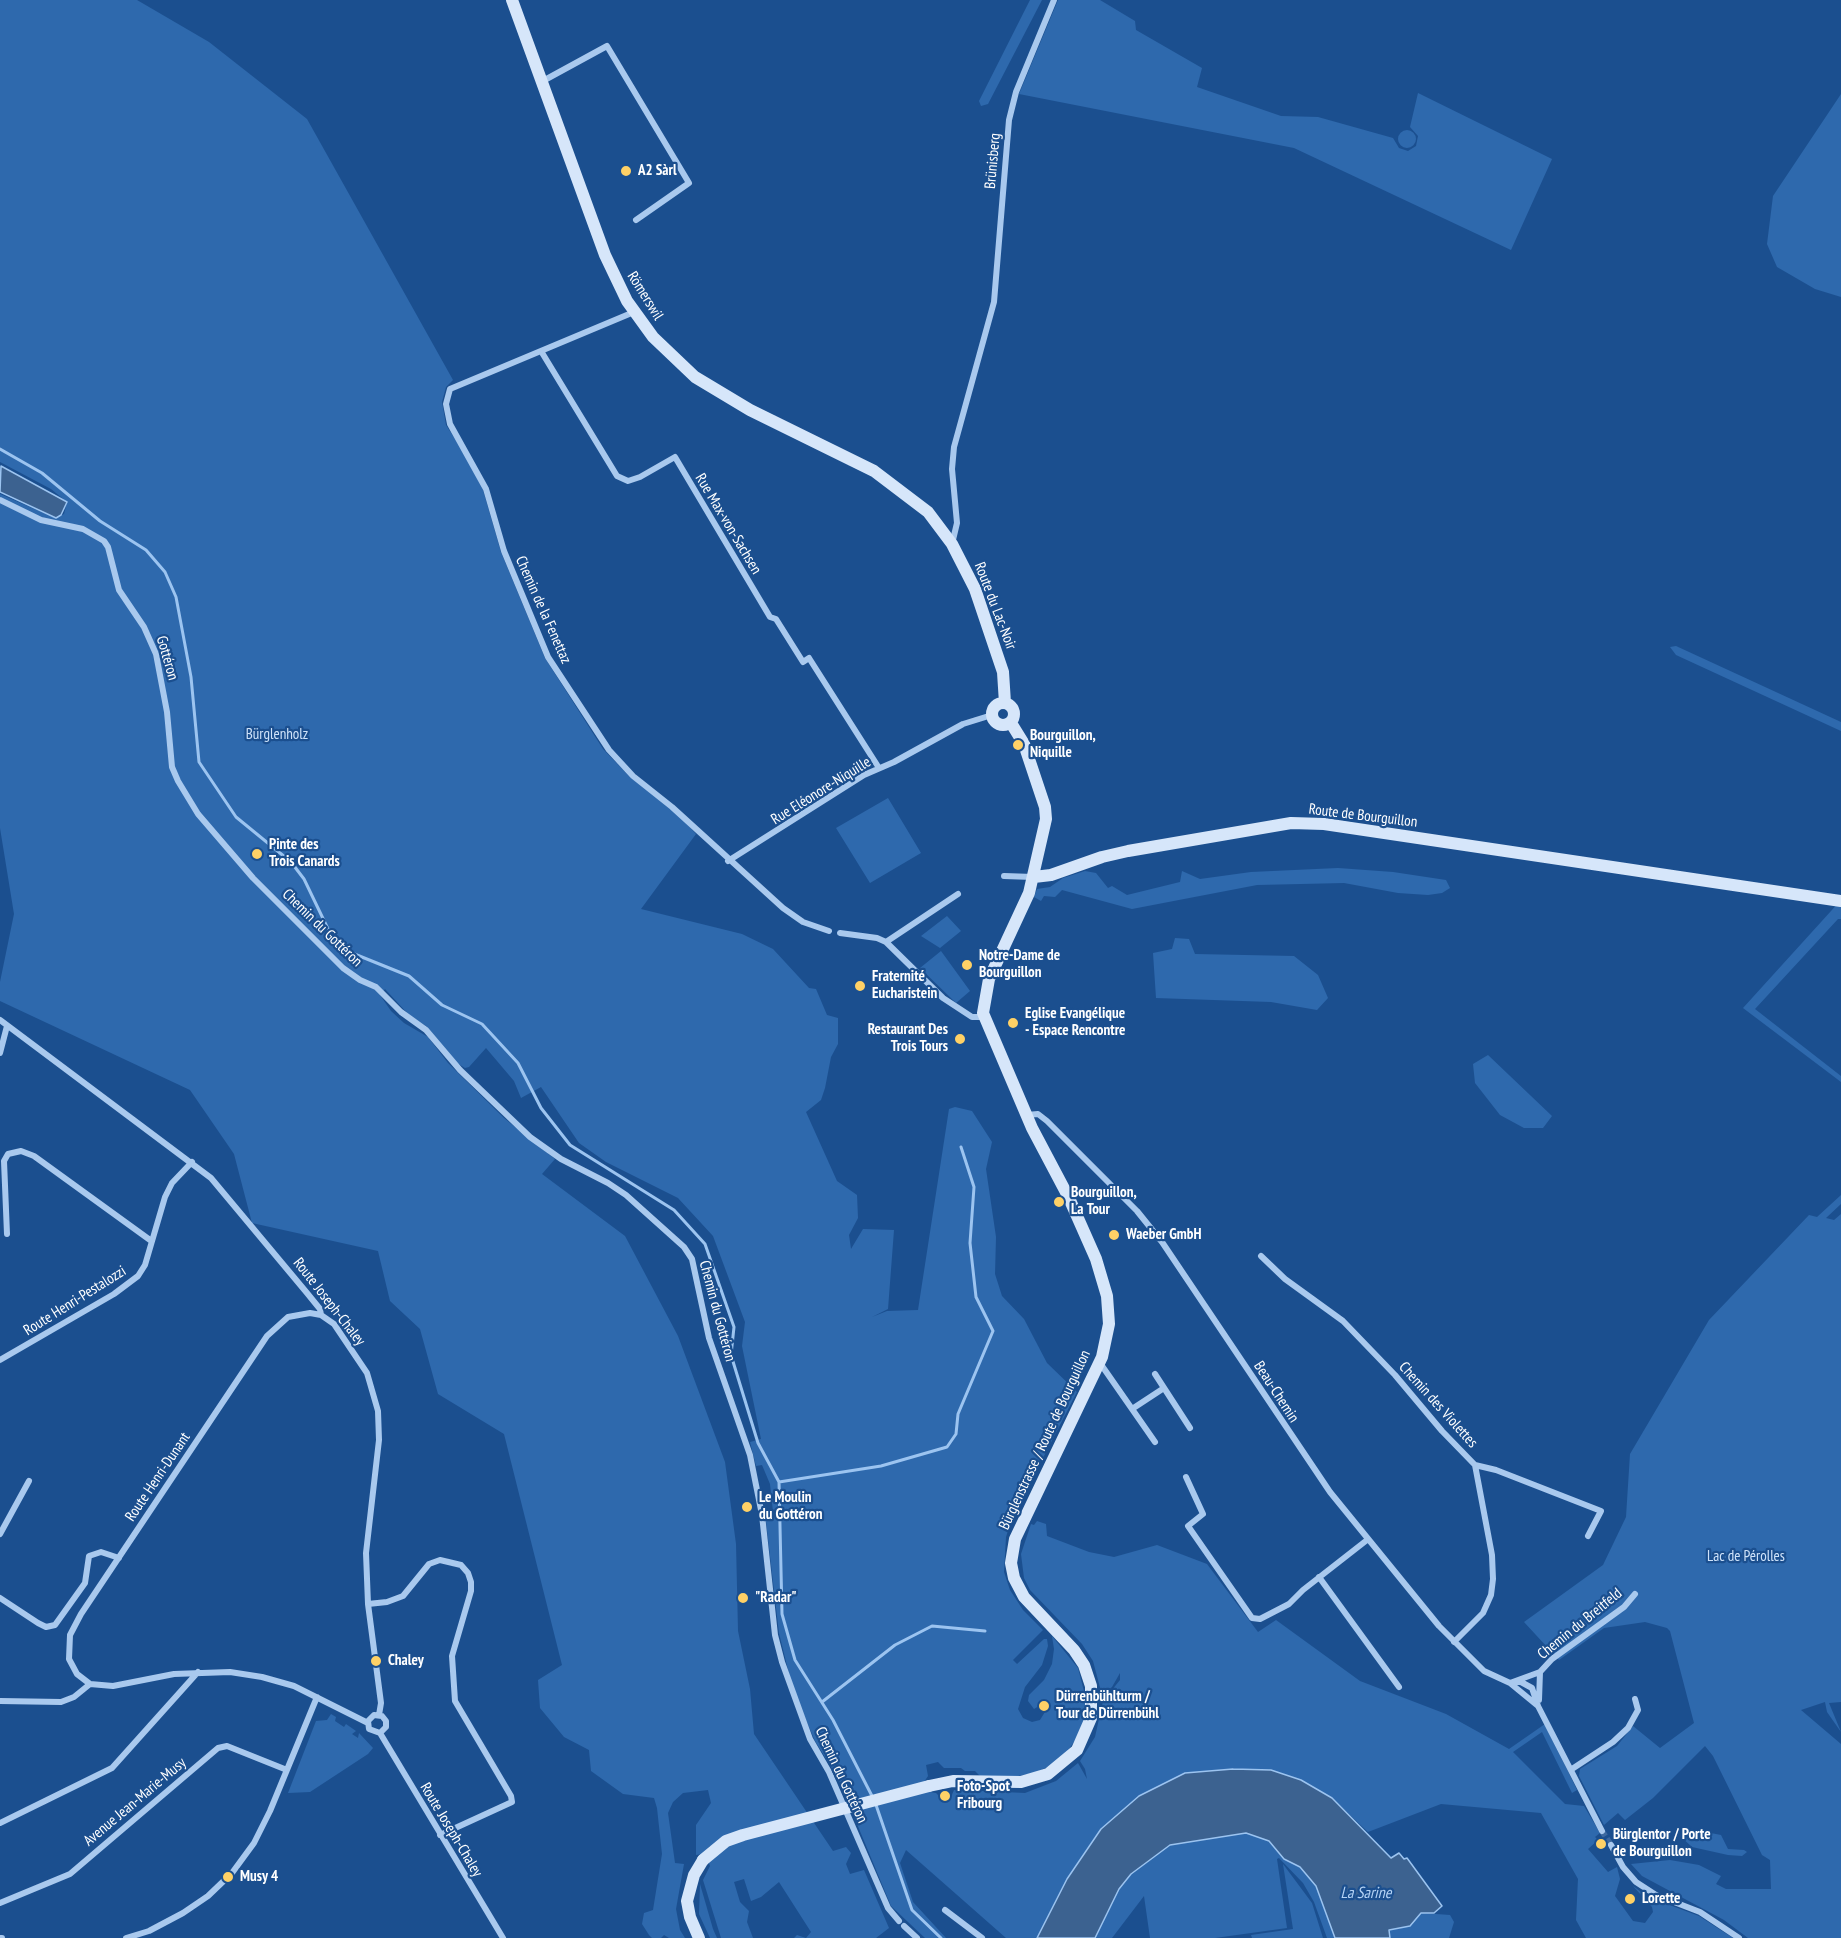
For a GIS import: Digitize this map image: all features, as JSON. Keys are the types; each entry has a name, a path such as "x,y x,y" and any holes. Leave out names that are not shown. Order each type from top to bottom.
{"main road":[{"name":"Römerswil","path":"512,0 605,255 634,312 660,344 695,377 750,410 822,444"},
{"name":"Route du Lac-Noir","path":"822,444 874,471 928,512 952,544 975,589 1003,672 1005,703 1011,706 1014,713 1011,723 1024,744 1045,807 1046,819 1034,877"},
{"path":"1005,703 996,706 992,715 1001,725 1011,723"},
{"name":"Route de Bourguillon","path":"1034,877 1051,875 1102,857 1128,851 1292,823 1356,829 1841,901"},
{"path":"984,1017 989,979 1034,877"},
{"name":"Bürglenstrasse / Route de Bourguillon","path":"699,1938 690,1917 687,1901 694,1875 703,1860 726,1841 953,1781 1021,1782 1038,1778 1068,1760 1083,1740 1091,1718 1092,1698 1088,1676 1074,1650 1020,1591 1012,1570 1011,1555 1015,1539 1035,1494 1100,1362 1109,1324 1103,1280 1069,1198 1027,1115 984,1017"}],"street":[{"name":"Brünisberg","path":"952,544 957,524 952,469 954,447 987,332 1000,249 1004,154 1009,120 1016,92 1054,0"},
{"path":"541,82 607,46 689,183 636,220"},
{"name":"Chemin de la Fenettaz","path":"634,312 450,389 446,404 450,424 486,489 504,551 529,616 548,657 609,750 633,776 672,807 728,861 783,908 803,922 829,931"},
{"name":"Rue Max-von-Sachsen","path":"541,351 617,476 628,481 675,457 770,617 776,619 803,662 809,658 879,768"},
{"name":"Gottéron","path":"0,500 41,520 83,529 104,541 111,557 119,590 144,627 156,654 175,774 198,814 253,878"},
{"name":"Rue Eléonore-Niquille","path":"728,861 879,768 963,724 992,715"},
{"path":"1004,876 1034,877"},
{"name":"Chemin du Gottéron","path":"253,878 344,968 381,991 401,1012 426,1030 460,1070 530,1137 561,1159 608,1183 626,1196 684,1247 692,1259 710,1338 750,1455 762,1515 775,1635 782,1662 810,1739 834,1782 888,1908 898,1920"},
{"path":"886,942 958,894"},
{"path":"840,933 877,938 886,942 943,998 972,1017 984,1017"},
{"name":"Route Joseph-Chaley","path":"0,1020 211,1178 314,1301 321,1315 334,1324 367,1373 378,1411 379,1440 366,1553 368,1604 381,1703 379,1715 387,1724 380,1733"},
{"path":"0,1053 7,1026"},
{"name":"Beau-Chemin","path":"1027,1115 1038,1114 1137,1211 1162,1242 1284,1426 1367,1540 1454,1642 1484,1671 1510,1683 1538,1706 1602,1831"},
{"path":"7,1233 4,1161 8,1154 21,1151 34,1156 150,1240"},
{"name":"Route Henri-Pestalozzi","path":"0,1351 3,1358 114,1294 138,1276 145,1265 150,1240 172,1182 192,1162"},
{"name":"Chemin des Violettes","path":"1261,1256 1285,1279 1343,1321 1395,1375 1442,1431 1475,1465 1496,1470 1600,1511 1588,1536"},
{"name":"Route Henri-Dunant","path":"90,1684 77,1674 69,1659 70,1635 81,1614 267,1336 288,1317 310,1313 321,1315"},
{"path":"1100,1362 1155,1442"},
{"path":"1155,1374 1190,1428"},
{"path":"1132,1409 1164,1388"},
{"path":"1454,1642 1475,1624 1483,1613 1492,1587 1492,1555 1475,1465"},
{"path":"1186,1477 1203,1514 1188,1526 1252,1618 1260,1619 1276,1613 1367,1540"},
{"path":"0,1534 29,1481"},
{"path":"0,1598 46,1627 55,1625 85,1583 89,1556 102,1552 118,1558"},
{"path":"368,1604 387,1602 403,1596 429,1564 440,1560 461,1565 468,1573 471,1582 471,1591 452,1656 455,1701 511,1796 512,1802 440,1835"},
{"path":"1319,1577 1399,1687"},
{"name":"Chemin du Breitfeld","path":"1540,1672 1552,1659 1624,1607 1635,1594"},
{"path":"0,1823 112,1768 198,1672"},
{"path":"0,1701 61,1702 74,1697 90,1684 122,1685 198,1672 262,1677 317,1697 368,1723 371,1716 379,1715"},
{"path":"1510,1683 1540,1672 1538,1706"},
{"path":"126,1938 173,1919 196,1905 220,1885 254,1843 270,1811 317,1697"},
{"path":"1572,1769 1613,1742 1628,1728 1638,1710 1635,1699"},
{"name":"Route Joseph-Chaley","path":"368,1723 371,1732 380,1733"},
{"name":"Route Joseph-Chaley","path":"380,1733 503,1938"},
{"name":"Avenue Jean-Marie-Musy","path":"0,1903 70,1874 218,1748 227,1746 287,1770"},
{"path":"1611,1845 1623,1867 1636,1882 1656,1895 1700,1912 1739,1938"},
{"path":"945,1910 982,1938"},
{"path":"904,1926 917,1938"}],"green space":[{"name":"Bürglenholz","path":"0,0 137,0 209,42 307,119 453,380 446,387 442,402 446,425 468,459 483,490 501,552 545,658 603,749 630,777 676,812 696,834 641,909 742,934 773,949 809,988 816,989 827,1015 838,1018 838,1044 831,1057 821,1100 806,1112 837,1181 857,1195 858,1218 849,1235 851,1249 863,1229 894,1230 888,1309 872,1317 887,1311 918,1310 949,1109 955,1107 972,1111 992,1142 986,1169 996,1237 995,1274 1002,1296 1024,1319 1047,1363 1077,1392 1012,1518 1006,1537 1004,1572 1010,1590 1023,1610 1043,1630 1013,1660 1017,1664 1044,1639 1047,1639 1048,1646 1042,1665 1025,1687 1018,1709 1023,1718 1032,1722 1040,1720 1048,1707 1045,1702 1034,1709 1028,1701 1029,1695 1044,1680 1052,1664 1054,1649 1052,1636 1078,1668 1086,1699 1085,1717 1078,1736 1067,1752 1050,1766 1034,1773 1013,1777 980,1776 975,1771 944,1768 938,1762 926,1765 928,1776 922,1785 924,1791 936,1793 941,1798 951,1797 954,1790 1025,1793 1056,1781 1078,1763 1087,1779 1080,1761 1095,1737 1103,1701 1120,1680 1120,1673 1112,1687 1102,1695 1093,1661 1082,1644 1030,1590 1024,1578 1021,1554 1031,1524 1034,1525 1037,1521 1046,1524 1047,1536 1089,1552 1114,1557 1157,1545 1207,1564 1258,1632 1276,1620 1360,1681 1446,1714 1509,1749 1545,1724 1577,1790 1572,1793 1542,1732 1513,1752 1565,1804 1584,1806 1600,1833 1595,1837 1598,1840 1588,1849 1608,1872 1617,1867 1620,1879 1615,1896 1633,1921 1645,1923 1653,1912 1652,1907 1633,1886 1648,1897 1699,1916 1733,1938 1586,1938 1576,1920 1578,1879 1541,1813 1441,1804 1368,1832 1332,1798 1271,1770 1233,1769 1185,1773 1139,1796 1101,1829 1067,1879 1037,1938 1006,1938 906,1850 900,1863 913,1902 946,1938 925,1938 891,1906 838,1778 815,1741 793,1690 779,1633 765,1513 773,1512 770,1484 762,1465 756,1466 750,1442 761,1439 742,1346 745,1322 713,1236 678,1198 606,1162 579,1143 541,1087 521,1098 514,1081 486,1048 469,1067 465,1068 457,1063 426,1026 409,1015 385,989 380,995 391,1011 404,1023 428,1037 448,1063 504,1118 555,1159 542,1174 625,1236 678,1336 725,1462 736,1544 738,1631 750,1689 754,1734 833,1851 846,1847 851,1853 846,1864 850,1874 864,1870 889,1928 876,1938 806,1938 811,1932 779,1882 761,1897 751,1901 744,1879 734,1882 740,1902 749,1911 747,1922 753,1938 721,1938 703,1880 710,1866 708,1861 717,1851 710,1846 702,1854 696,1855 696,1825 711,1803 708,1790 683,1793 673,1802 668,1813 675,1863 684,1864 676,1909 680,1930 685,1938 669,1938 664,1935 661,1938 652,1938 649,1935 642,1924 644,1913 653,1910 662,1854 654,1798 623,1794 591,1771 589,1750 564,1737 540,1708 538,1680 562,1665 504,1434 438,1394 420,1329 390,1301 378,1251 252,1223 234,1154 190,1090 0,1001 0,982 14,914 0,828 0,494 55,518 64,514 67,502 51,489 0,462"},
{"path":"1030,0 1042,0 988,104 981,106 979,101"},
{"path":"1058,0 1100,0 1135,21 1136,30 1202,68 1197,87 1281,116 1318,117 1393,138 1399,148 1408,151 1416,146 1418,136 1410,127 1418,93 1552,159 1511,250 1294,148 1019,94"},
{"path":"1841,94 1841,297 1815,289 1777,267 1767,244 1773,196"},
{"path":"1407,130 1413,133 1416,139 1413,145 1407,148 1401,145 1398,139 1401,133"},
{"path":"1676,646 1841,722 1841,731 1676,655 1670,647"},
{"path":"888,798 921,853 870,883 836,828"},
{"path":"1338,868 1393,872 1446,880 1450,888 1442,893 1428,895 1398,893 1344,883 1257,885 1132,909 1062,890 1055,897 1044,896 1041,901 1034,897 1037,889 1050,887 1063,878 1085,871 1096,873 1108,888 1112,886 1127,895 1180,882 1182,871 1200,879 1251,872"},
{"path":"1841,900 1841,919 1838,919 1755,1009 1841,1076 1841,1082 1743,1008"},
{"path":"947,916 961,931 940,948 921,936"},
{"path":"1175,938 1189,939 1195,954 1294,956 1318,975 1328,998 1317,1010 1271,1002 1156,998 1153,953 1172,949"},
{"path":"941,951 970,991 956,1003 920,968"},
{"path":"1488,1055 1552,1116 1543,1128 1524,1128 1500,1115 1475,1083 1473,1064"},
{"name":"Lac de Pérolles","path":"1841,1195 1841,1204 1826,1218 1834,1220 1841,1214 1841,1702 1829,1703 1841,1732 1827,1712 1825,1702 1801,1710 1841,1744 1841,1938 1748,1938 1724,1920 1642,1876 1631,1864 1670,1860 1699,1865 1721,1876 1716,1884 1726,1889 1771,1889 1770,1860 1762,1855 1713,1756 1705,1746 1653,1798 1625,1820 1618,1813 1604,1825 1579,1776 1580,1769 1617,1746 1633,1726 1660,1748 1694,1723 1670,1631 1667,1628 1645,1622 1604,1628 1559,1660 1524,1622 1603,1565 1626,1517 1630,1454 1709,1320 1809,1215 1817,1217"},
{"path":"331,1714 336,1717 335,1721 344,1727 346,1724 356,1731 352,1734 358,1738 359,1733 373,1748 368,1754 310,1792 288,1793 316,1721 327,1720"},
{"path":"1690,1829 1721,1835 1728,1849 1747,1852 1742,1856 1728,1855 1692,1847 1680,1836 1682,1830"},
{"path":"1246,1833 1269,1841 1284,1859 1300,1866 1316,1886 1335,1938 1327,1938 1314,1902 1303,1883 1279,1858 1277,1859 1287,1928 1215,1938 1150,1938 1144,1896 1112,1938 1095,1938 1119,1889 1131,1874 1170,1845"},
{"path":"1283,1864 1312,1903 1323,1938 1252,1938 1251,1935 1293,1929"},
{"path":"700,1884 717,1938 710,1938 699,1914"},
{"path":"1422,1913 1450,1915 1454,1922 1449,1938 1390,1938 1389,1930 1410,1926"}],"water":[{"path":"1,466 67,502 61,515 56,518 0,492"},
{"name":"La Sarine","path":"1233,1769 1271,1770 1301,1780 1332,1798 1391,1858 1399,1853 1404,1859 1407,1858 1442,1906 1434,1913 1421,1913 1410,1926 1389,1930 1390,1938 1335,1938 1316,1886 1300,1867 1284,1859 1269,1841 1246,1833 1170,1845 1131,1874 1119,1889 1095,1938 1037,1938 1067,1879 1101,1829 1139,1796 1185,1773"}],"waterway":[{"path":"0,449 42,473 100,521 146,550 165,572 176,597 191,677 199,762 236,817 291,862 304,879 329,931 347,951 409,976 442,1005 482,1024 518,1063 541,1108 570,1145 674,1210 705,1244 734,1327 731,1355 758,1443 779,1482 782,1614 795,1660 833,1720 872,1796"},
{"path":"779,1482 881,1466 947,1447 956,1434 958,1414 993,1331 976,1297 970,1243 974,1187 961,1147"},
{"path":"822,1702 895,1645 932,1626 985,1631"},
{"path":"875,1802 912,1910 941,1938"}],"tunnel":[{"path":"1602,1831 1611,1845"}],"place":[{"name":"A2 Sàrl","path":"626,171"},
{"name":"Bourguillon, Niquille","path":"1018,745"},
{"name":"Pinte des Trois Canards","path":"257,854"},
{"name":"Notre-Dame de Bourguillon","path":"967,965"},
{"name":"Fraternité Eucharistein","path":"860,986"},
{"name":"Eglise Evangélique - Espace Rencontre","path":"1013,1023"},
{"name":"Restaurant Des Trois Tours","path":"960,1039"},
{"name":"Bourguillon, La Tour","path":"1059,1202"},
{"name":"Waeber GmbH","path":"1114,1235"},
{"name":"Le Moulin du Gottéron","path":"747,1507"},
{"name":"\"Radar\"","path":"743,1598"},
{"name":"Chaley","path":"376,1661"},
{"name":"Dürrenbühlturm / Tour de Dürrenbühl","path":"1044,1706"},
{"name":"Foto-Spot Fribourg","path":"945,1796"},
{"name":"Bürglentor / Porte de Bourguillon","path":"1601,1844"},
{"name":"Musy 4","path":"228,1877"},
{"name":"Lorette","path":"1630,1899"}]}
